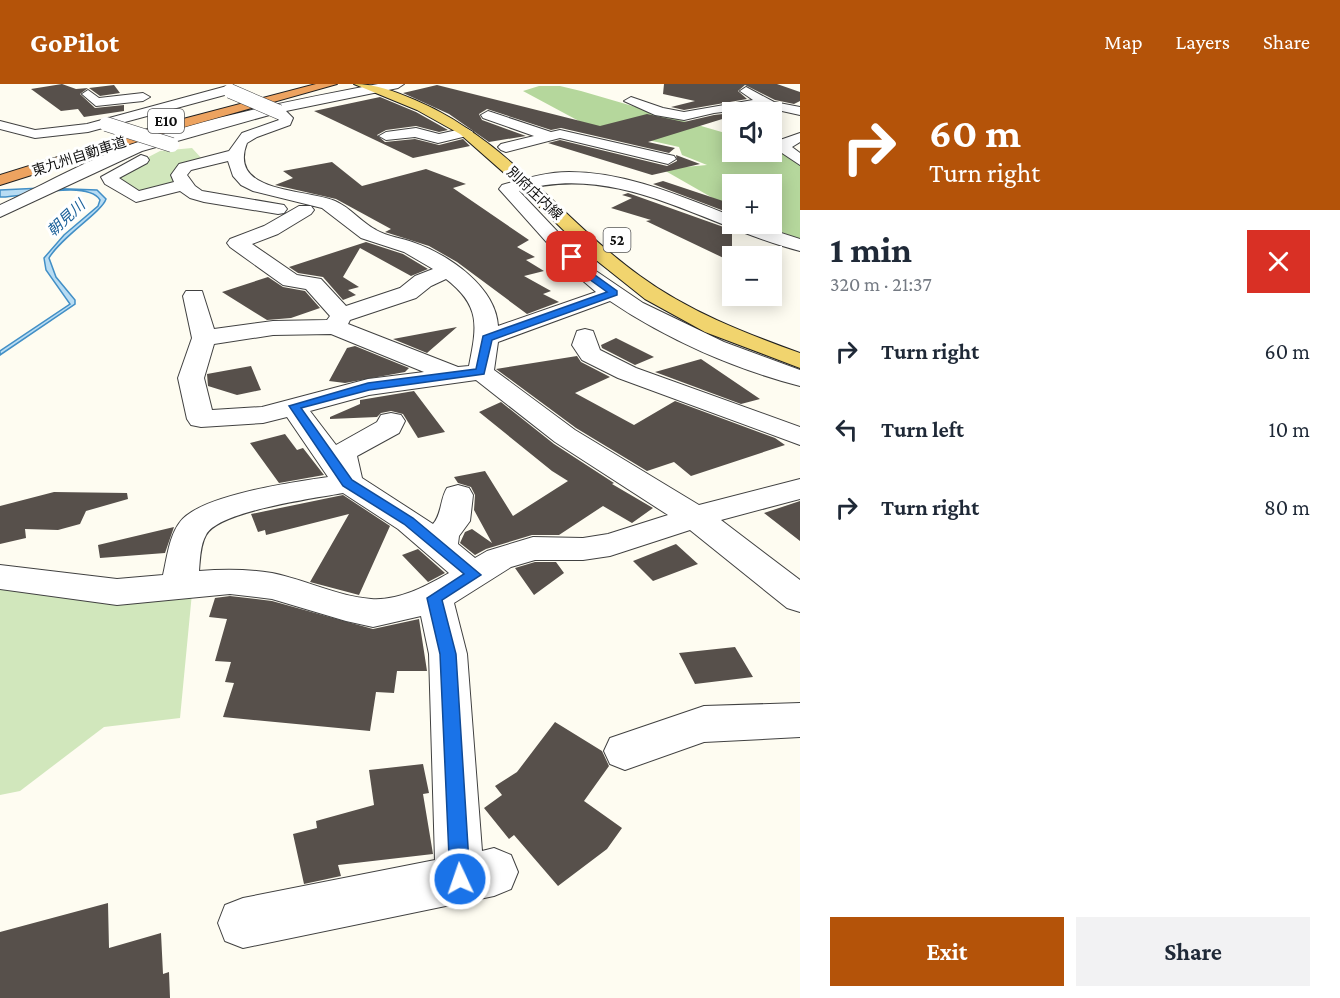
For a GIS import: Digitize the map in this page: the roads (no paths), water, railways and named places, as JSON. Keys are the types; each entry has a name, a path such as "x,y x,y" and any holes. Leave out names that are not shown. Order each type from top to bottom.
{"highway":[{"name":"東九州自動車道","path":"0,169 158,123 322,85"},
{"name":"東九州自動車道","path":"0,180 169,127 322,85"}],"main road":[{"name":"別府庄内線","path":"379,85 466,132 534,181 580,210"},
{"name":"別府庄内線","path":"379,85 462,118 506,147 534,181 610,262 652,294 716,328 800,361"},
{"path":"665,279 737,319 800,343"}],"street":[{"path":"0,212 136,149 198,132 243,115 379,85"},
{"path":"0,125 35,134 106,124 207,96 225,87 279,112 286,118 285,122 242,145 185,167 179,175 183,185 204,198 316,207"},
{"path":"741,87 789,94"},
{"path":"741,87 764,102"},
{"path":"88,94 96,102 176,93 207,96"},
{"path":"631,101 672,115 684,116 722,107"},
{"path":"689,101 717,108"},
{"path":"782,106 799,110"},
{"path":"488,115 549,136"},
{"path":"106,124 172,145"},
{"path":"183,185 136,197 109,177 198,132 242,145"},
{"path":"386,136 416,132 438,139 466,132"},
{"path":"506,147 560,134 578,136 668,159"},
{"path":"800,137 785,143 784,148 800,160"},
{"path":"242,145 238,173 254,186 350,217 366,233 380,240 410,248 465,284 483,304 487,338 481,372"},
{"path":"722,219 624,183 588,175 534,181 508,189 522,208 559,243 585,272 613,293 689,337 800,378"},
{"path":"316,207 271,230 237,243 291,280 314,284 338,321 454,374"},
{"path":"766,234 800,245"},
{"path":"204,338 338,321 408,293 423,281 447,271"},
{"path":"487,338 613,293"},
{"path":"194,296 204,338 191,378 201,420 264,415 296,398 337,387 349,391 454,374 481,372 565,436 695,517 800,599"},
{"path":"585,336 584,345 591,355 627,373 800,437"},
{"path":"296,398 348,483 409,521 474,575"},
{"path":"348,483 342,453 389,427 391,421"},
{"path":"178,586 189,534 194,525 227,508 246,502 348,483"},
{"path":"0,577 117,592 230,581 273,586 346,608 373,613 399,609 435,598 499,559 533,548 583,549 610,545 695,517 800,489"},
{"path":"441,546 443,533 454,521 458,495"},
{"path":"243,923 477,875 448,654 435,598"},
{"path":"625,750 704,724 800,720"}],"water":[{"path":"42,188 97,190 106,199 97,211 62,242 49,258 56,277 75,300 75,304 0,355 0,351 70,304 46,270 44,258 64,235 98,206 100,200 93,194 68,190 0,197 0,190"}],"water label":[{"name":"朝見川","path":"66,218"}]}
